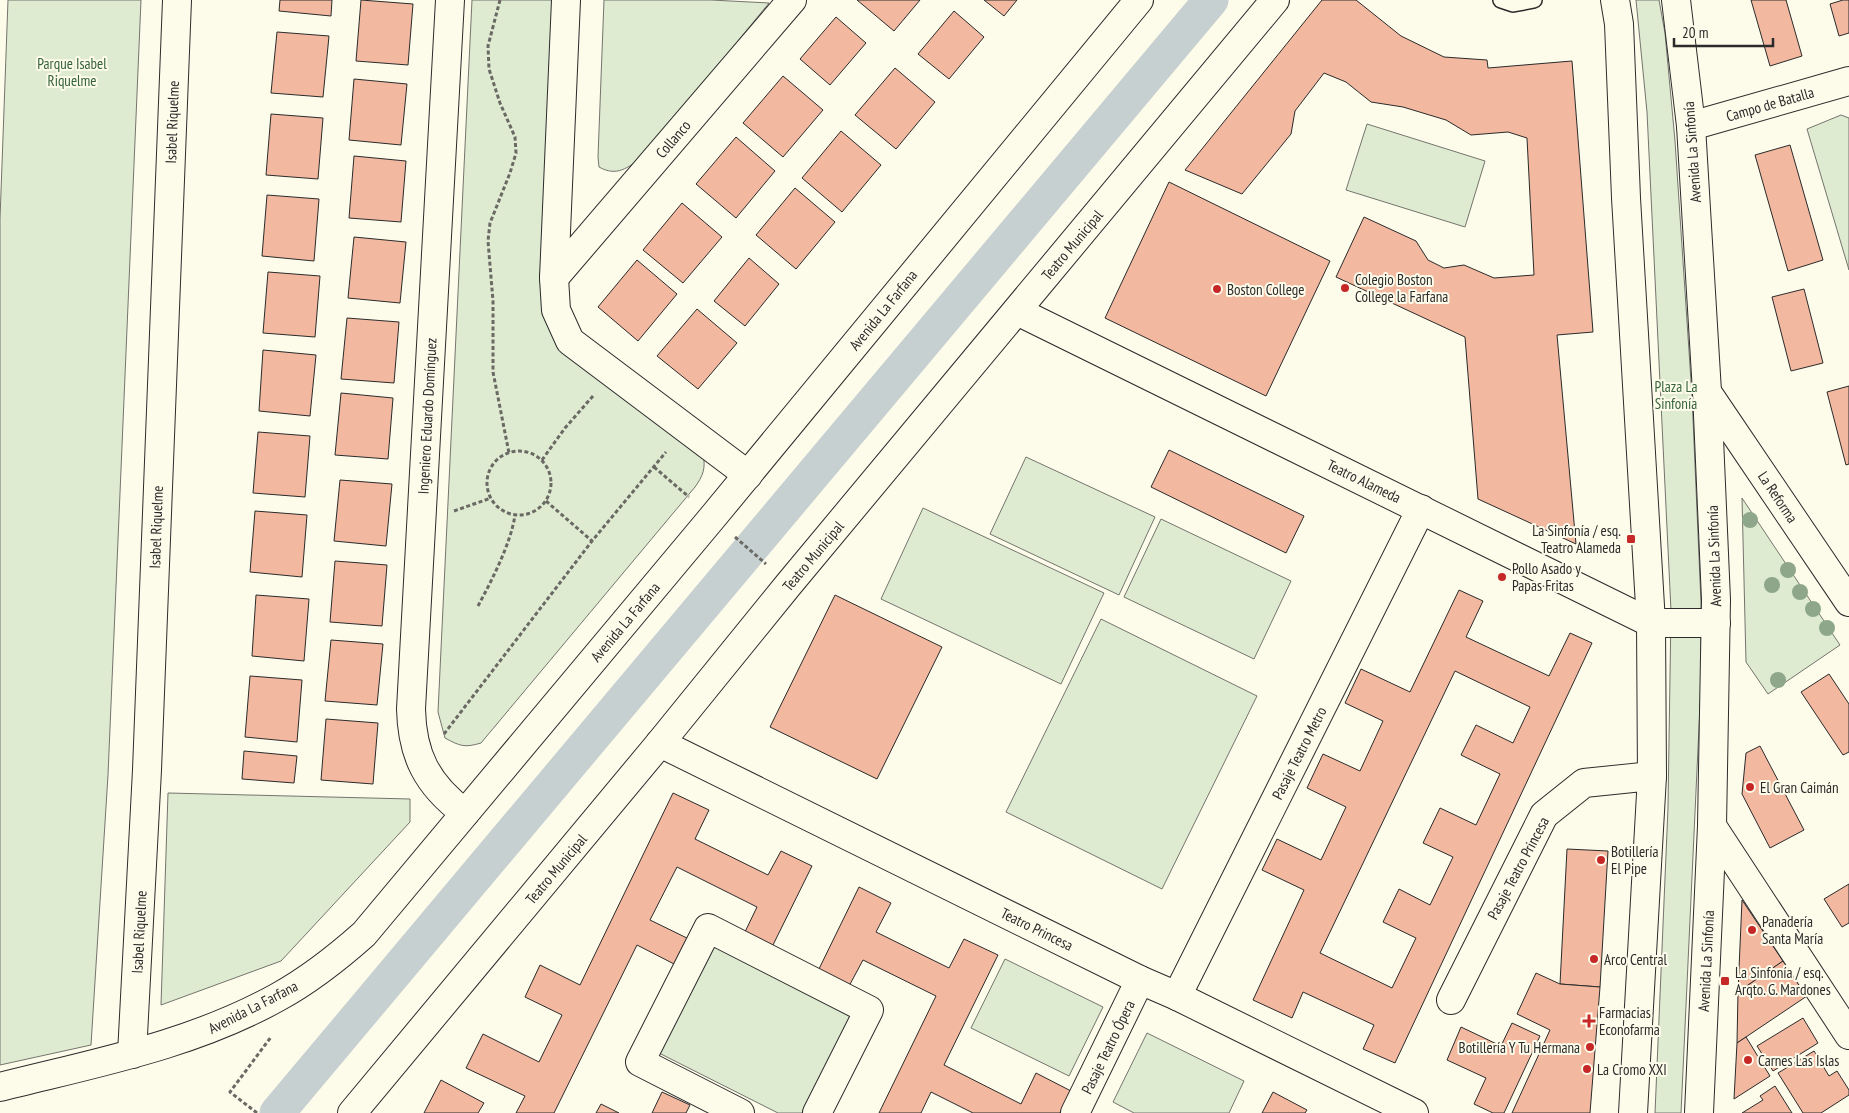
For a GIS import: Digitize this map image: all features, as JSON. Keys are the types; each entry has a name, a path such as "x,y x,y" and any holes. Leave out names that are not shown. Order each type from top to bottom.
{"street":[{"name":"Isabel Riquelme","path":"132,1054 147,770 177,0"},
{"name":"Ingeniero Eduardo Domínguez","path":"450,0 411,728 415,747 428,776 450,803 464,813"},
{"path":"566,0 554,278 556,310 570,341 748,475"},
{"name":"Collanco","path":"554,278 792,0"},
{"name":"Avenida La Farfana","path":"0,1087 168,1045 203,1032 241,1016 278,997 337,957 364,934 748,475 1139,0"},
{"name":"Teatro Municipal","path":"352,1113 660,744 789,584 1275,0"},
{"path":"1615,0 1620,24 1626,198 1651,622 1652,776 1633,1113"},
{"name":"Avenida La Sinfonía","path":"1676,0 1691,126 1707,392 1716,623 1712,826 1699,1113"},
{"name":"Campo de Batalla","path":"1691,126 1849,81"},
{"name":"Teatro Alameda","path":"1018,311 1651,622 1716,623"},
{"name":"La Reforma","path":"1707,392 1849,602"},
{"name":"Pasaje Teatro Metro","path":"1177,996 1421,509"},
{"name":"Teatro Princesa","path":"660,744 1414,1113"},
{"name":"Pasaje Teatro Princesa","path":"1451,1000 1544,815 1584,783 1652,776"},
{"path":"1712,826 1849,1036"},
{"path":"727,1110 640,1062 708,928 869,1010 817,1113"},
{"name":"Pasaje Teatro Ópera","path":"1075,1113 1140,980"}],"lane":[{"path":"1501,0 1513,4 1534,0"}],"path":[{"path":"500,0 488,46 489,69 514,137 516,153 490,223 488,241 493,301 493,372 509,453"},
{"path":"542,460 592,396 615,375"},
{"path":"422,764 592,541 686,428"},
{"path":"524,451 534,454 548,468 551,477 549,497 534,512 525,515 505,512 491,498 488,488 490,468 496,460 509,453 524,451"},
{"path":"421,524 491,498"},
{"path":"546,501 592,541"},
{"path":"478,606 513,531 515,515"},
{"path":"736,538 764,562"},
{"path":"257,1113 230,1092 272,1035 278,1018 278,997"}],"green space":[{"name":"Parque Isabel Riquelme","path":"8,0 141,0 108,775 91,1045 0,1065 0,219"},
{"path":"472,0 555,0 541,294 550,324 703,454 704,468 695,487 481,743 466,746 445,738 438,712"},
{"path":"604,0 711,0 769,3 643,157 627,168 617,171 605,170 599,167 598,157"},
{"name":"Plaza La Sinfonía","path":"1636,0 1659,0 1665,33 1675,141 1692,396 1701,603 1701,684 1681,1113 1655,1113 1668,808 1671,611 1647,112"},
{"path":"1841,115 1849,118 1849,270 1807,129"},
{"path":"1367,124 1485,161 1465,227 1346,190"},
{"path":"1026,457 1155,517 1119,595 990,534"},
{"path":"1742,498 1840,645 1768,694 1746,662"},
{"path":"923,508 1104,593 1061,684 881,599"},
{"path":"1161,519 1291,581 1254,659 1124,597"},
{"path":"1101,619 1257,696 1162,889 1006,812"},
{"path":"168,793 410,799 410,822 281,961 161,1005"},
{"path":"716,942 854,1012 802,1113 778,1113 659,1053"},
{"path":"1005,959 1103,1007 1069,1076 971,1028"},
{"path":"1147,1033 1244,1081 1229,1113 1134,1113 1113,1102"}],"building":[{"path":"280,0 332,0 331,16 279,11"},
{"path":"361,0 413,4 408,65 356,61"},
{"path":"857,0 920,0 894,31"},
{"path":"984,0 1017,0 1004,16"},
{"path":"1322,0 1356,0 1401,36 1444,57 1487,60 1488,68 1572,61 1593,332 1557,335 1576,544 1478,499 1465,337 1336,277 1364,217 1416,241 1428,260 1444,268 1464,265 1494,278 1534,275 1527,138 1508,132 1471,135 1446,120 1403,107 1371,102 1346,82 1324,73 1295,111 1291,134 1242,194 1185,170"},
{"path":"1751,0 1786,0 1802,56 1770,66"},
{"path":"1849,0 1849,33 1839,36 1830,4"},
{"path":"954,11 984,37 949,79 918,54"},
{"path":"836,17 866,43 830,85 800,59"},
{"path":"277,32 329,36 323,97 271,93"},
{"path":"895,68 935,102 896,149 855,115"},
{"path":"783,76 823,110 783,157 743,123"},
{"path":"354,79 407,84 401,145 349,140"},
{"path":"271,114 323,118 318,179 266,175"},
{"path":"841,131 881,165 842,212 802,178"},
{"path":"736,137 775,171 736,218 696,184"},
{"path":"1790,145 1823,260 1788,271 1755,155"},
{"path":"354,156 406,161 401,222 349,218"},
{"name":"Boston College","path":"1169,182 1330,261 1266,396 1105,318"},
{"path":"795,188 835,222 796,269 756,235"},
{"path":"267,195 319,199 314,261 262,256"},
{"path":"682,203 722,237 683,283 643,250"},
{"path":"354,237 406,242 400,303 348,298"},
{"path":"749,258 779,284 745,326 714,301"},
{"path":"637,260 677,294 638,341 598,307"},
{"path":"268,272 320,276 315,337 263,333"},
{"path":"1804,289 1823,363 1791,371 1772,297"},
{"path":"697,309 737,343 698,389 657,356"},
{"path":"347,318 399,322 394,383 341,379"},
{"path":"263,350 316,355 310,416 259,411"},
{"path":"1849,386 1849,464 1846,465 1827,392"},
{"path":"341,393 393,398 388,459 335,455"},
{"path":"258,432 310,436 305,497 253,493"},
{"path":"1169,450 1304,516 1286,553 1151,487"},
{"path":"340,480 392,484 386,546 334,541"},
{"path":"255,511 307,515 302,577 250,572"},
{"path":"335,561 387,565 382,626 330,622"},
{"path":"1459,590 1483,601 1466,637 1549,676 1570,633 1592,643 1395,1063 1363,1049 1374,1025 1303,992 1292,1018 1253,1000 1304,890 1262,870 1277,839 1321,860 1346,807 1307,788 1323,754 1360,771 1383,721 1345,703 1361,669 1410,692","holes":["1455,671 1530,707 1513,743 1476,725 1461,755 1500,774 1476,825 1440,808 1423,843 1453,857 1430,905 1399,889 1383,922 1416,938 1392,988 1320,953"]},
{"path":"256,595 309,599 304,661 252,656"},
{"path":"835,595 942,647 877,779 770,727"},
{"path":"331,640 383,644 377,705 325,701"},
{"path":"1829,674 1849,704 1849,752 1843,755 1801,692"},
{"path":"250,676 302,680 297,742 245,737"},
{"path":"326,719 378,723 373,784 321,780"},
{"path":"1760,746 1804,830 1770,848 1742,794 1746,753"},
{"path":"244,751 297,756 294,783 242,779"},
{"path":"673,793 709,810 695,839 768,875 781,851 812,866 771,949 743,936 757,907 677,867 650,920 691,940 678,966 637,945 554,1113 516,1113 525,1096 466,1068 483,1034 539,1062 562,1015 525,997 540,965 580,985"},
{"path":"1567,849 1608,851 1600,987 1560,984"},
{"path":"1849,884 1849,923 1842,927 1824,899"},
{"path":"859,887 891,903 876,932 949,968 964,939 998,955 944,1065 1021,1104 1036,1073 1071,1091 1060,1113 973,1113 931,1092 921,1113 879,1113 936,996 863,960 848,988 817,973"},
{"name":"Panadería Santa María","path":"1742,900 1783,961 1738,992"},
{"path":"1783,961 1807,996 1737,1043 1738,992"},
{"path":"1536,973 1560,984 1600,987 1590,1113 1512,1113 1550,1030 1517,1014"},
{"path":"1803,1018 1818,1043 1773,1071 1757,1046"},
{"path":"1512,1023 1540,1036 1504,1113 1493,1113 1474,1104 1486,1078 1447,1060 1461,1027 1501,1046"},
{"name":"Carnes Las Islas","path":"1746,1037 1770,1076 1734,1099 1737,1043"},
{"path":"1814,1051 1829,1076 1837,1071 1849,1090 1849,1095 1821,1113 1803,1113 1778,1073"},
{"path":"441,1080 484,1103 478,1113 424,1113"},
{"path":"1775,1086 1792,1113 1742,1113 1763,1100 1760,1096"},
{"path":"662,1092 690,1105 686,1113 652,1113"},
{"path":"1273,1092 1307,1110 1305,1113 1262,1113"},
{"path":"601,1104 619,1113 596,1113"}],"waterway":[{"path":"277,1113 1211,0"}],"place":[{"name":"Colegio Boston College la Farfana","path":"1345,288"},
{"name":"Boston College","path":"1217,289"},
{"name":"La Sinfonía / esq. Teatro Alameda","path":"1631,539"},
{"name":"Pollo Asado y Papas Fritas","path":"1502,577"},
{"name":"El Gran Caimán","path":"1750,787"},
{"name":"Botillería El Pipe","path":"1601,860"},
{"name":"Panadería Santa María","path":"1752,930"},
{"name":"Arco Central","path":"1594,959"},
{"name":"La Sinfonía / esq. Arqto. G. Mardones","path":"1725,981"},
{"name":"Farmacias Econofarma","path":"1589,1021"},
{"name":"Botillería Y Tu Hermana","path":"1590,1047"},
{"name":"Carnes Las Islas","path":"1748,1060"},
{"name":"La Cromo XXI","path":"1587,1069"}]}
